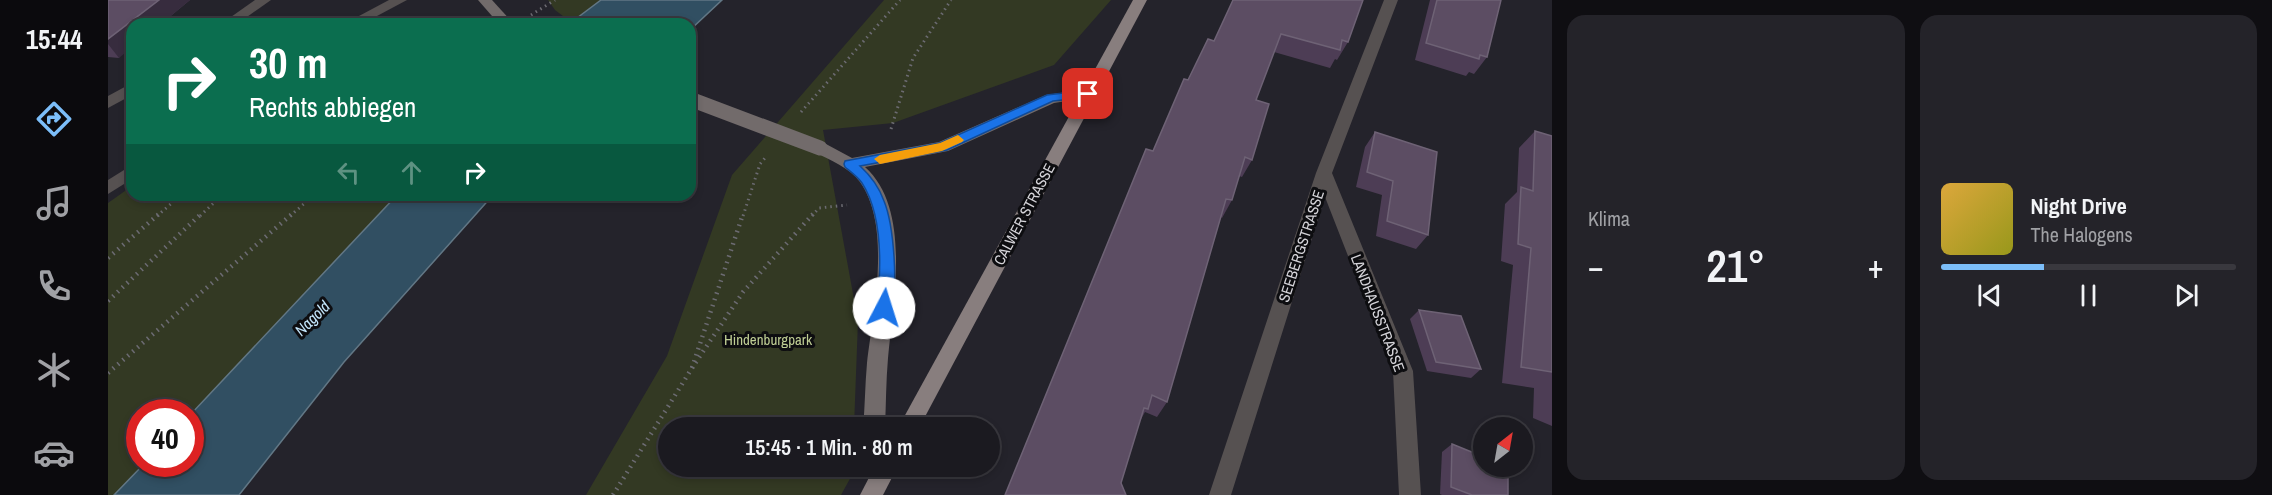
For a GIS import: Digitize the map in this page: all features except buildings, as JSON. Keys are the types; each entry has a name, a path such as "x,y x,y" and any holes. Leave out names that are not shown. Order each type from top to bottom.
{"main road":[{"name":"CALWER STRASSE","path":"914,417 1140,0"},
{"path":"872,494 880,477"}],"street":[{"path":"237,18 264,0"},
{"path":"363,18 400,0"},
{"path":"485,0 502,18"},
{"name":"SEEBERGSTRASSE","path":"1220,495 1324,173 1391,0"},
{"path":"108,103 126,92"},
{"path":"850,164 942,147 1051,98 1088,94"},
{"path":"696,101 820,148 850,164 866,179 878,201 885,233 886,285 876,378 874,417"},
{"name":"LANDHAUSSTRASSE","path":"1324,173 1403,371 1410,495"},
{"path":"108,188 126,175"},
{"path":"872,494 873,477"}],"path":[{"path":"527,18 555,0"},
{"path":"794,121 900,0"},
{"path":"881,159 914,58 951,0"},
{"path":"692,368 759,164 766,155"},
{"path":"109,258 174,201"},
{"path":"108,301 216,201"},
{"path":"108,373 307,201"},
{"path":"613,495 692,368 743,292 819,208 878,201"}],"green space":[{"path":"548,0 601,0 576,18 566,18 555,10"},
{"name":"Hindenburgpark","path":"884,0 1111,0 1054,65 893,123 823,130 858,321 854,417 658,417 658,477 851,477 841,495 586,495 667,356 732,175"},
{"path":"126,190 126,201 391,201 204,400 126,399 126,477 131,477 114,495 108,495 108,203"}],"water":[{"path":"601,0 722,0 696,24 696,18 577,18"},
{"name":"Nagold","path":"391,201 488,201 344,362 239,495 114,495 131,477 204,477 204,400"}],"slow traffic":[{"path":"880,159 942,147 958,140"}],"route":[{"path":"884,308 885,233 878,201 866,179 850,164 942,147 1051,98 1088,94"}]}
